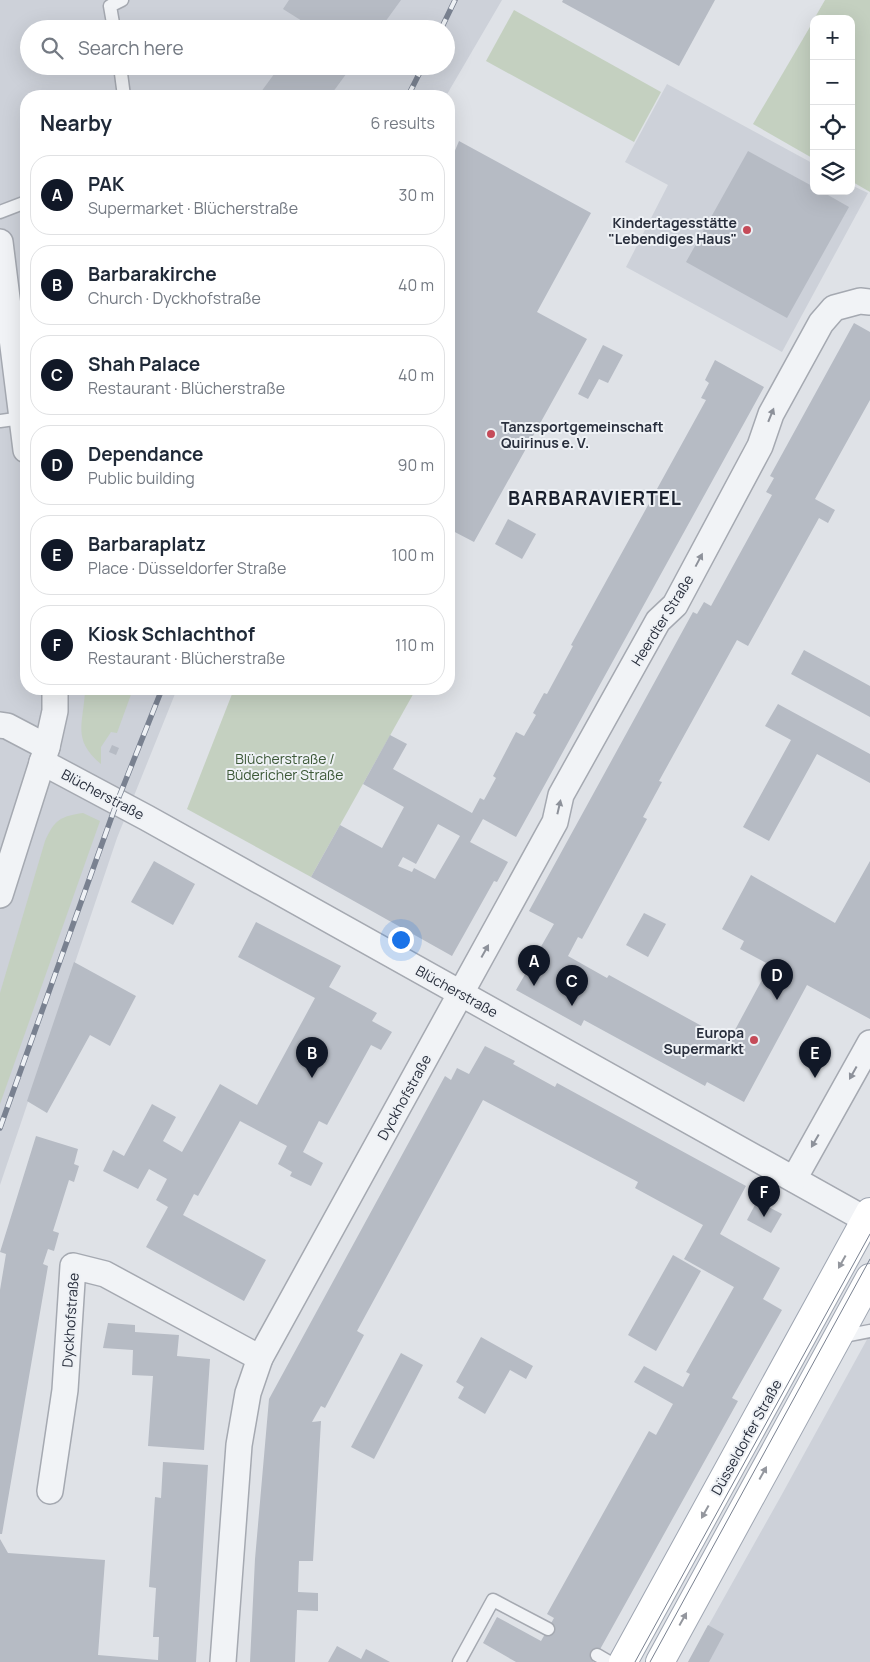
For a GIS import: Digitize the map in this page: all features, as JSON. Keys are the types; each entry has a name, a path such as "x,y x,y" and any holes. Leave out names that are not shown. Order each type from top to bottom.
{"main road":[{"name":"Düsseldorfer Straße","path":"623,1662 869,1217"},
{"path":"660,1662 870,1278"}],"street":[{"path":"0,242 11,419 20,438"},
{"name":"Heerdter Straße","path":"461,993 555,822 561,796 658,622 675,604 760,446 771,414 820,323 834,308 860,301 870,302"},
{"path":"0,895 45,754 54,711 54,695"},
{"name":"Blücherstraße","path":"0,725 7,726 45,754 153,821 794,1179 869,1217"},
{"name":"Dyckhofstraße","path":"222,1662 240,1436 250,1385 260,1358 461,993"},
{"path":"794,1179 870,1043"},
{"name":"Dyckhofstraße","path":"50,1491 65,1390 73,1266 105,1274 260,1358"}],"lane":[{"path":"112,20 110,6 122,0"},
{"path":"121,75 123,90"},
{"path":"0,212 20,204"},
{"path":"837,1338 870,1331"},
{"path":"460,1662 493,1600 548,1629"},
{"path":"597,1655 609,1662"}],"shaded area":[{"path":"0,0 502,0 450,90 20,90 20,695 175,695 117,838 0,1185"},
{"name":"Kindertagesstätte \"Lebendiges Haus\"","path":"667,84 810,162 810,195 855,195 855,187 868,193 782,352 626,267 668,185 625,162"},
{"path":"870,1334 870,1662 688,1662 781,1496"}],"green space":[{"path":"825,0 870,0 870,192 855,183 855,15 816,15"},
{"path":"514,10 661,92 634,142 486,61"},
{"path":"810,27 810,157 753,124"},
{"path":"84,695 131,695 117,733 111,732 101,747 101,764 86,747 82,738"},
{"name":"Blücherstraße / Büdericher Straße","path":"232,695 413,695 311,877 187,809"},
{"path":"83,813 100,821 0,1104 0,993 45,841 59,820"}],"building":[{"path":"289,0 401,0 387,20 300,20 283,9"},
{"path":"563,0 715,0 679,66 562,2"},
{"path":"273,75 345,75 334,90 262,90"},
{"name":"Tanzsportgemeinschaft Quirinus e. V.","path":"459,141 591,213 537,312 587,339 474,542 455,532 455,151"},
{"path":"748,151 810,185 810,195 828,195 849,207 787,318 686,262"},
{"path":"854,323 870,332 870,400 815,499 835,510 828,523 819,518 748,646 737,640 659,781 662,782 643,817 647,819 582,939 578,937 568,956 607,978 609,975 729,1041 770,965 740,949 744,941 722,929 751,875 835,923 870,861 870,1019 807,985 744,1102 707,1082 705,1086 584,1020 581,1026 516,990 554,924 529,911 693,612 697,614 704,602 711,606 772,495 766,492 774,478 770,476"},
{"path":"603,345 623,355 608,383 599,379 588,399 578,394"},
{"path":"715,360 764,387 516,837 483,819 470,842 508,862 497,882 494,881 452,956 311,877 340,825 382,848 404,807 363,784 390,735 407,744 393,769 472,813 480,798 484,800 496,778 493,776 516,732 524,736 536,715 533,713 544,693 547,694 573,646 571,645 706,400 701,398 709,383 705,380","holes":["438,824 460,836 435,879 414,868 412,872 398,866 403,857 416,864"]},
{"path":"508,519 536,534 522,559 495,544"},
{"path":"804,650 870,686 870,717 791,674"},
{"path":"778,704 870,754 870,783 817,754 769,841 743,827 791,740 765,726"},
{"path":"112,745 119,748 116,755 109,752"},
{"path":"154,861 195,884 173,925 131,902"},
{"path":"644,913 666,924 648,957 626,945"},
{"path":"256,922 341,966 329,987 377,1013 372,1021 392,1032 381,1050 371,1045 327,1125 319,1121 303,1152 323,1163 311,1186 290,1176 292,1172 278,1164 287,1146 240,1121 198,1196 194,1194 183,1215 266,1260 244,1301 146,1247 168,1207 156,1200 167,1179 149,1169 138,1189 103,1171 113,1150 124,1156 152,1104 176,1117 163,1141 182,1152 220,1084 257,1105 315,998 238,957"},
{"path":"74,962 136,996 110,1046 90,1035 47,1113 27,1101"},
{"path":"485,1046 515,1061 513,1064 555,1087 557,1083 746,1186 720,1234 780,1268 763,1299 782,1310 732,1398 738,1401 593,1662 516,1662 483,1643 497,1617 541,1641 554,1618 547,1614 649,1431 656,1435 673,1404 634,1382 644,1366 683,1387 690,1374 686,1372 734,1287 684,1259 703,1225 635,1188 638,1182 483,1100 357,1331 364,1335 325,1408 321,1406 312,1422 321,1421 313,1561 299,1561 298,1592 318,1593 318,1611 297,1610 295,1662 250,1662 255,1559 269,1399 445,1076 451,1080 457,1068 469,1074"},
{"path":"36,1136 78,1149 74,1164 79,1166 74,1182 69,1180 53,1231 59,1233 54,1251 48,1249 43,1264 48,1266 2,1534 0,1534 0,1290 6,1254 0,1252"},
{"path":"757,1201 782,1214 771,1233 747,1220"},
{"path":"673,1255 701,1271 656,1351 628,1335"},
{"path":"108,1323 135,1325 135,1332 179,1335 177,1356 210,1359 204,1450 148,1446 153,1376 132,1375 133,1350 103,1348"},
{"path":"481,1337 533,1366 526,1379 510,1370 485,1414 458,1398 464,1387 456,1382"},
{"path":"401,1353 423,1365 374,1459 351,1447"},
{"path":"163,1462 208,1465 196,1662 0,1662 0,1539 8,1553 105,1560 98,1655 158,1660 159,1637 153,1637 156,1588 149,1587 155,1497 161,1498"},
{"path":"708,1625 724,1634 709,1662 688,1662"},
{"path":"337,1646 361,1659 366,1649 390,1662 328,1662"}],"tram line":[{"path":"635,1662 870,1234"},
{"path":"650,1662 870,1259"}],"railway":[{"path":"445,20 455,0"},
{"path":"411,90 418,75"},
{"path":"0,1128 117,802 160,695"}],"place":[{"name":"Kindertagesstätte \"Lebendiges Haus\"","path":"747,230"},
{"name":"Tanzsportgemeinschaft Quirinus e. V.","path":"491,434"},
{"name":"PAK","path":"534,986"},
{"name":"Dependance","path":"777,1000"},
{"name":"Shah Palace","path":"572,1006"},
{"name":"Europa Supermarkt","path":"754,1040"},
{"name":"Barbarakirche","path":"312,1078"},
{"name":"Barbaraplatz","path":"815,1078"},
{"name":"Kiosk Schlachthof","path":"764,1217"}],"district":[{"name":"BARBARAVIERTEL","path":"595,498"}]}
